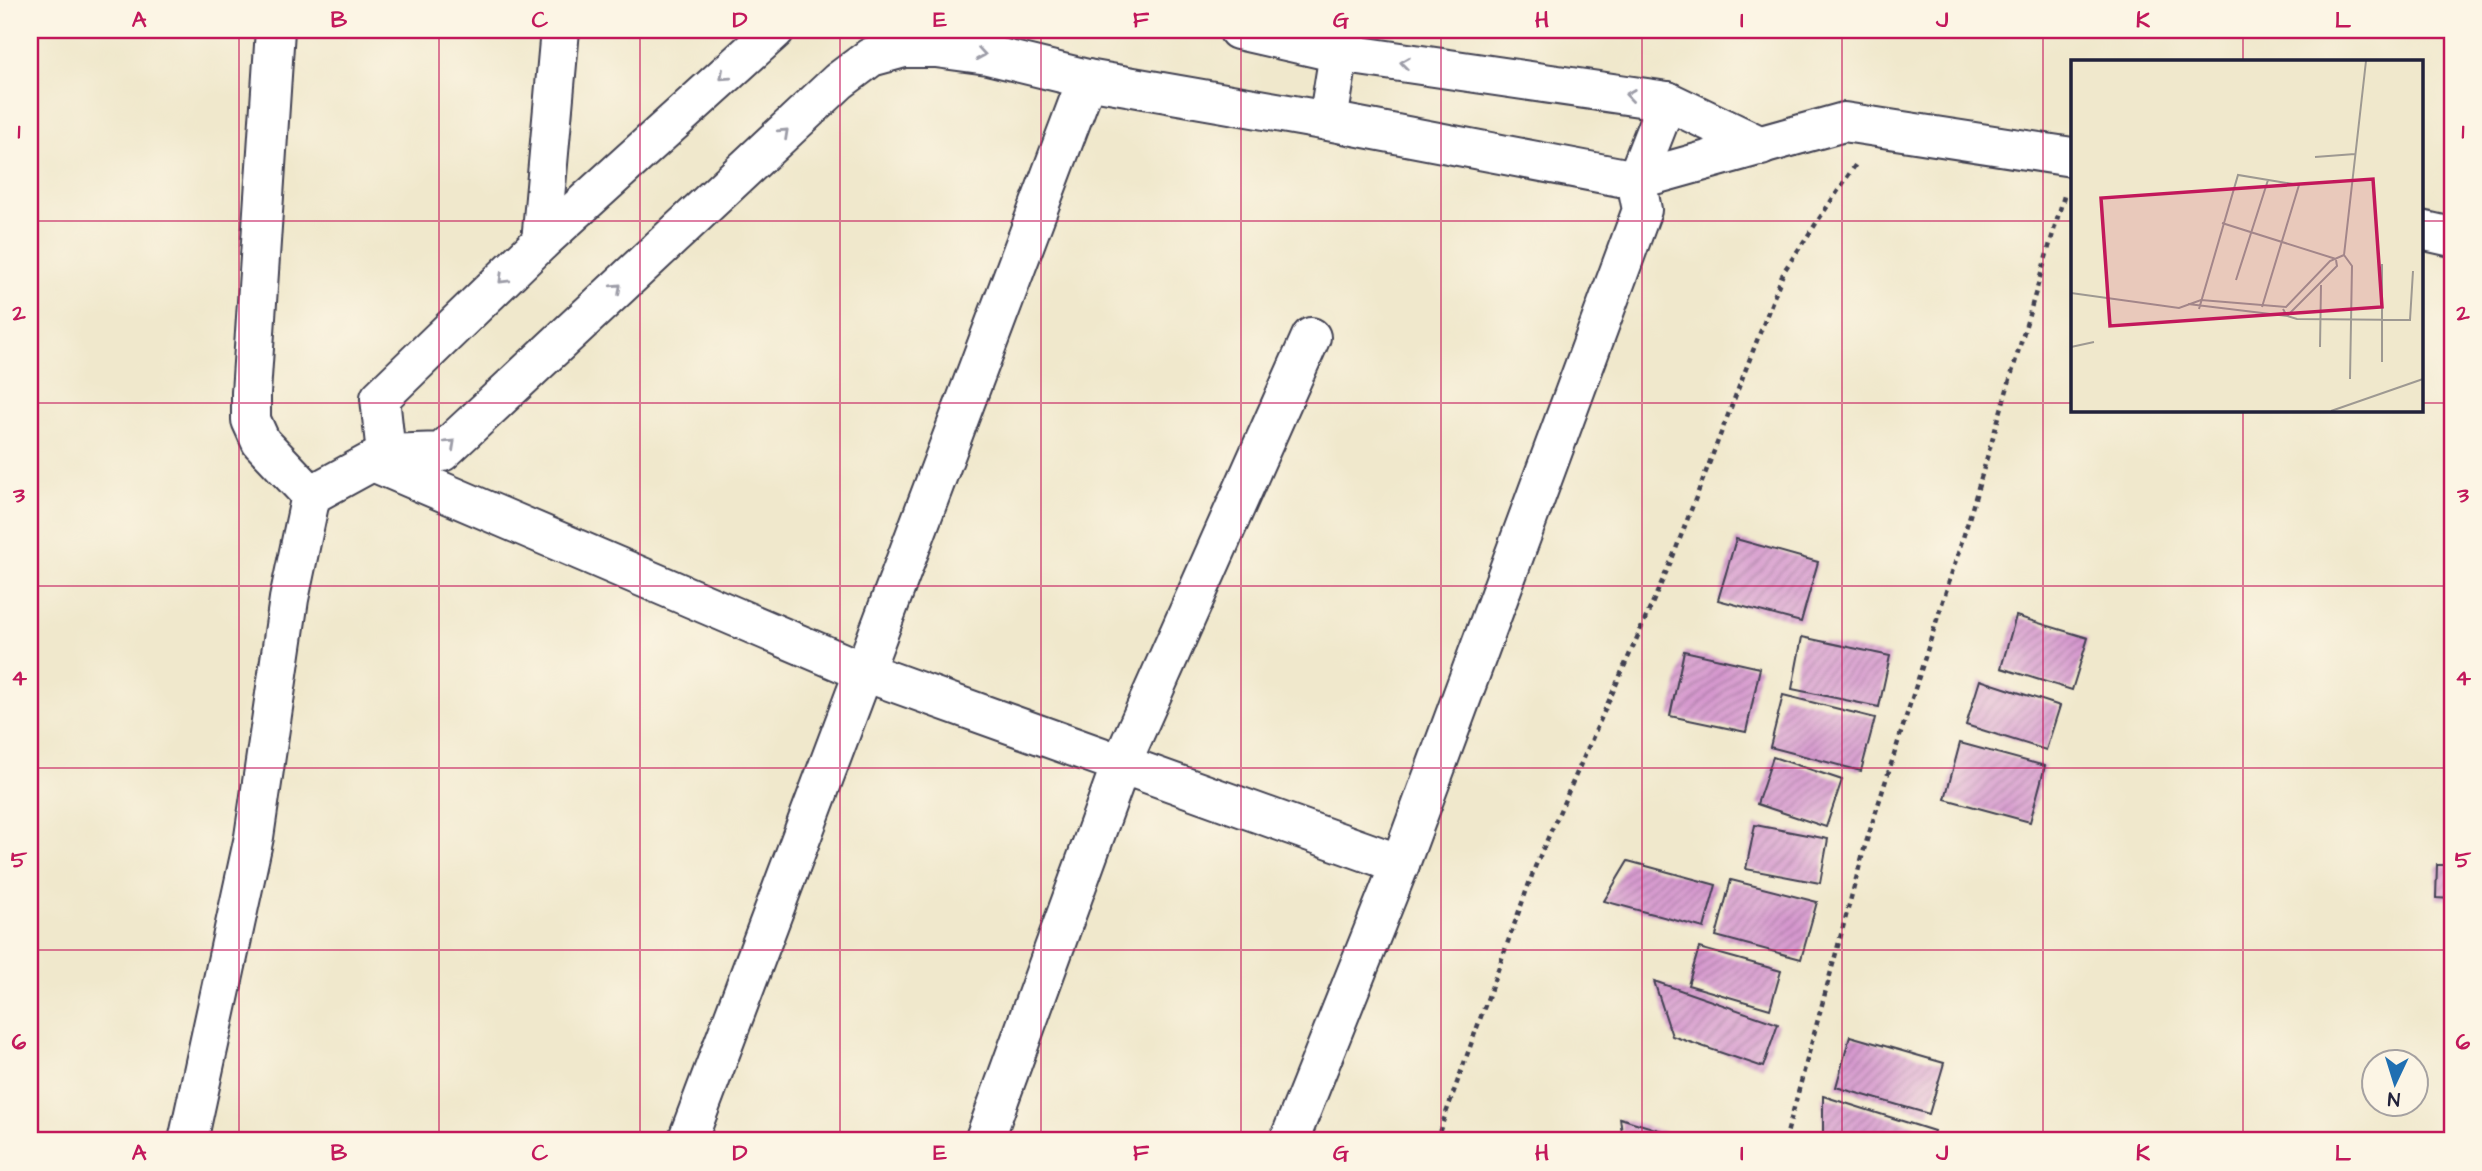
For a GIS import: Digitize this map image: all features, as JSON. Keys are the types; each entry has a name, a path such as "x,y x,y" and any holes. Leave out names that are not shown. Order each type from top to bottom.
{"street":[{"path":"275,30 251,419 261,442 311,495"},
{"path":"541,242 560,30"},
{"path":"380,458 380,398 541,242 775,30"},
{"path":"1238,30 1339,53 1667,101 1761,146"},
{"path":"188,1141 254,837 289,599 311,495 380,458 442,452 839,81 900,39 936,48 988,55 1087,79 1328,121 1636,180 1844,122 2071,157"},
{"path":"1328,121 1339,53"},
{"path":"687,1141 1087,79"},
{"path":"1289,1141 1400,864 1642,210 1636,180 1667,101"},
{"path":"2422,230 2452,237"},
{"path":"984,1141 1121,764 1311,337"},
{"path":"380,458 862,671 1400,864"}],"path":[{"path":"1436,1141 1535,867 1672,559 1784,271 1881,127"},
{"path":"1785,1141 1865,846 1968,522 2065,194"}],"building":[{"path":"1736,539 1818,562 1801,622 1718,600"},
{"path":"2016,616 2088,638 2072,690 2001,668"},
{"path":"1802,637 1890,656 1879,707 1792,689"},
{"path":"1684,651 1760,668 1746,732 1670,716"},
{"path":"1980,680 2060,706 2046,750 1966,725"},
{"path":"1783,695 1875,718 1861,771 1770,747"},
{"path":"1960,743 2045,766 2030,822 1945,799"},
{"path":"1773,757 1842,780 1826,827 1757,804"},
{"path":"1755,825 1828,839 1820,883 1746,869"},
{"path":"1628,861 1716,885 1704,928 1604,901"},
{"path":"2437,865 2452,865 2452,899 2436,898"},
{"path":"1731,880 1817,902 1801,959 1716,936"},
{"path":"1699,948 1781,971 1770,1009 1688,985"},
{"path":"1654,981 1778,1024 1763,1067 1672,1036"},
{"path":"1850,1036 1944,1063 1929,1114 1836,1087"},
{"path":"1823,1096 1934,1131 1931,1141 1823,1140"},
{"path":"1620,1118 1694,1141 1623,1141"}]}
